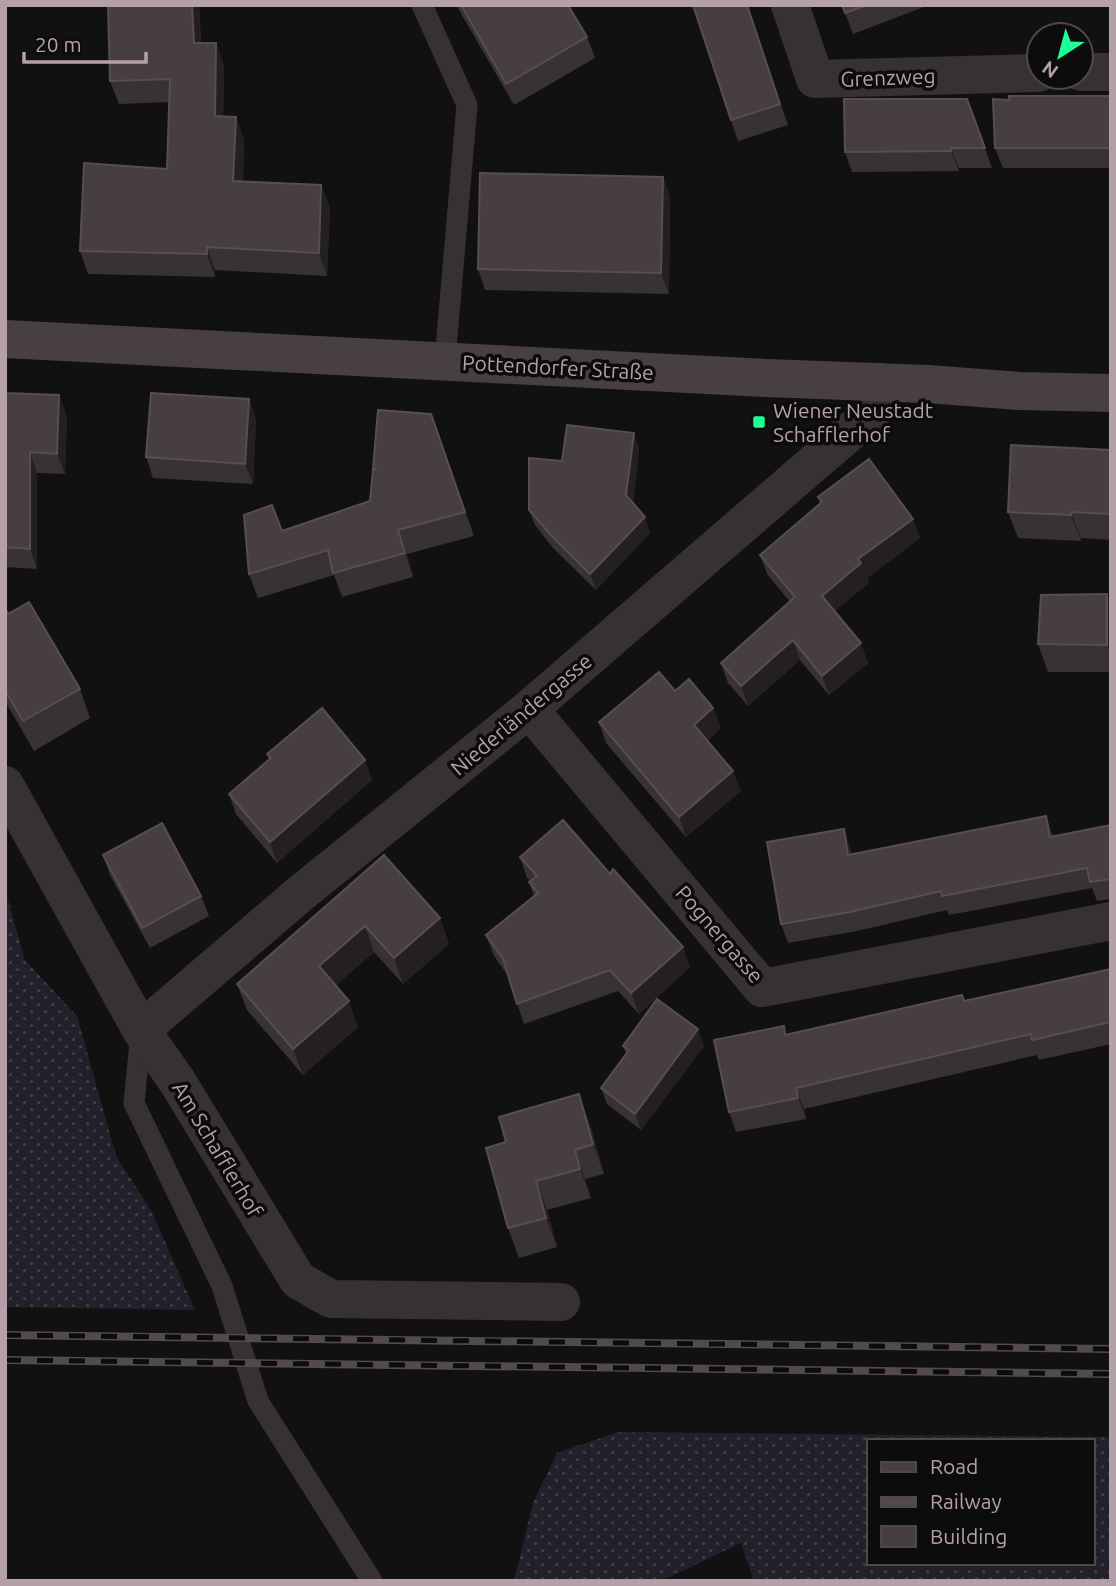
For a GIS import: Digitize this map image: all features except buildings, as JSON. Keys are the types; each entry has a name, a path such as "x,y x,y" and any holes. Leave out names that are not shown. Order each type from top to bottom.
{"main road":[{"name":"Pottendorfer Straße","path":"5,339 1019,391 1111,393"}],"street":[{"name":"Grenzweg","path":"790,5 815,79 1025,74"},
{"name":"Niederländergasse","path":"141,1030 302,893 529,709 873,412 881,382"},
{"name":"Pognergasse","path":"529,709 762,988 1111,921"},
{"name":"Am Schafflerhof","path":"5,785 141,1030 177,1081 298,1280 331,1299 561,1302"}],"lane":[{"path":"422,5 467,105 445,360"},
{"path":"141,1030 134,1103 222,1286 258,1401 372,1581"}],"shaded area":[{"path":"5,889 25,960 77,1016 116,1156 151,1210 195,1310 5,1307"},
{"path":"618,1432 1111,1437 1111,1581 754,1581 741,1543 661,1581 514,1581 533,1503 557,1453"}],"railway":[{"path":"5,1335 1111,1349"},
{"path":"5,1360 1111,1374"}],"place":[{"name":"Wiener Neustadt Schafflerhof","path":"759,422"}]}
